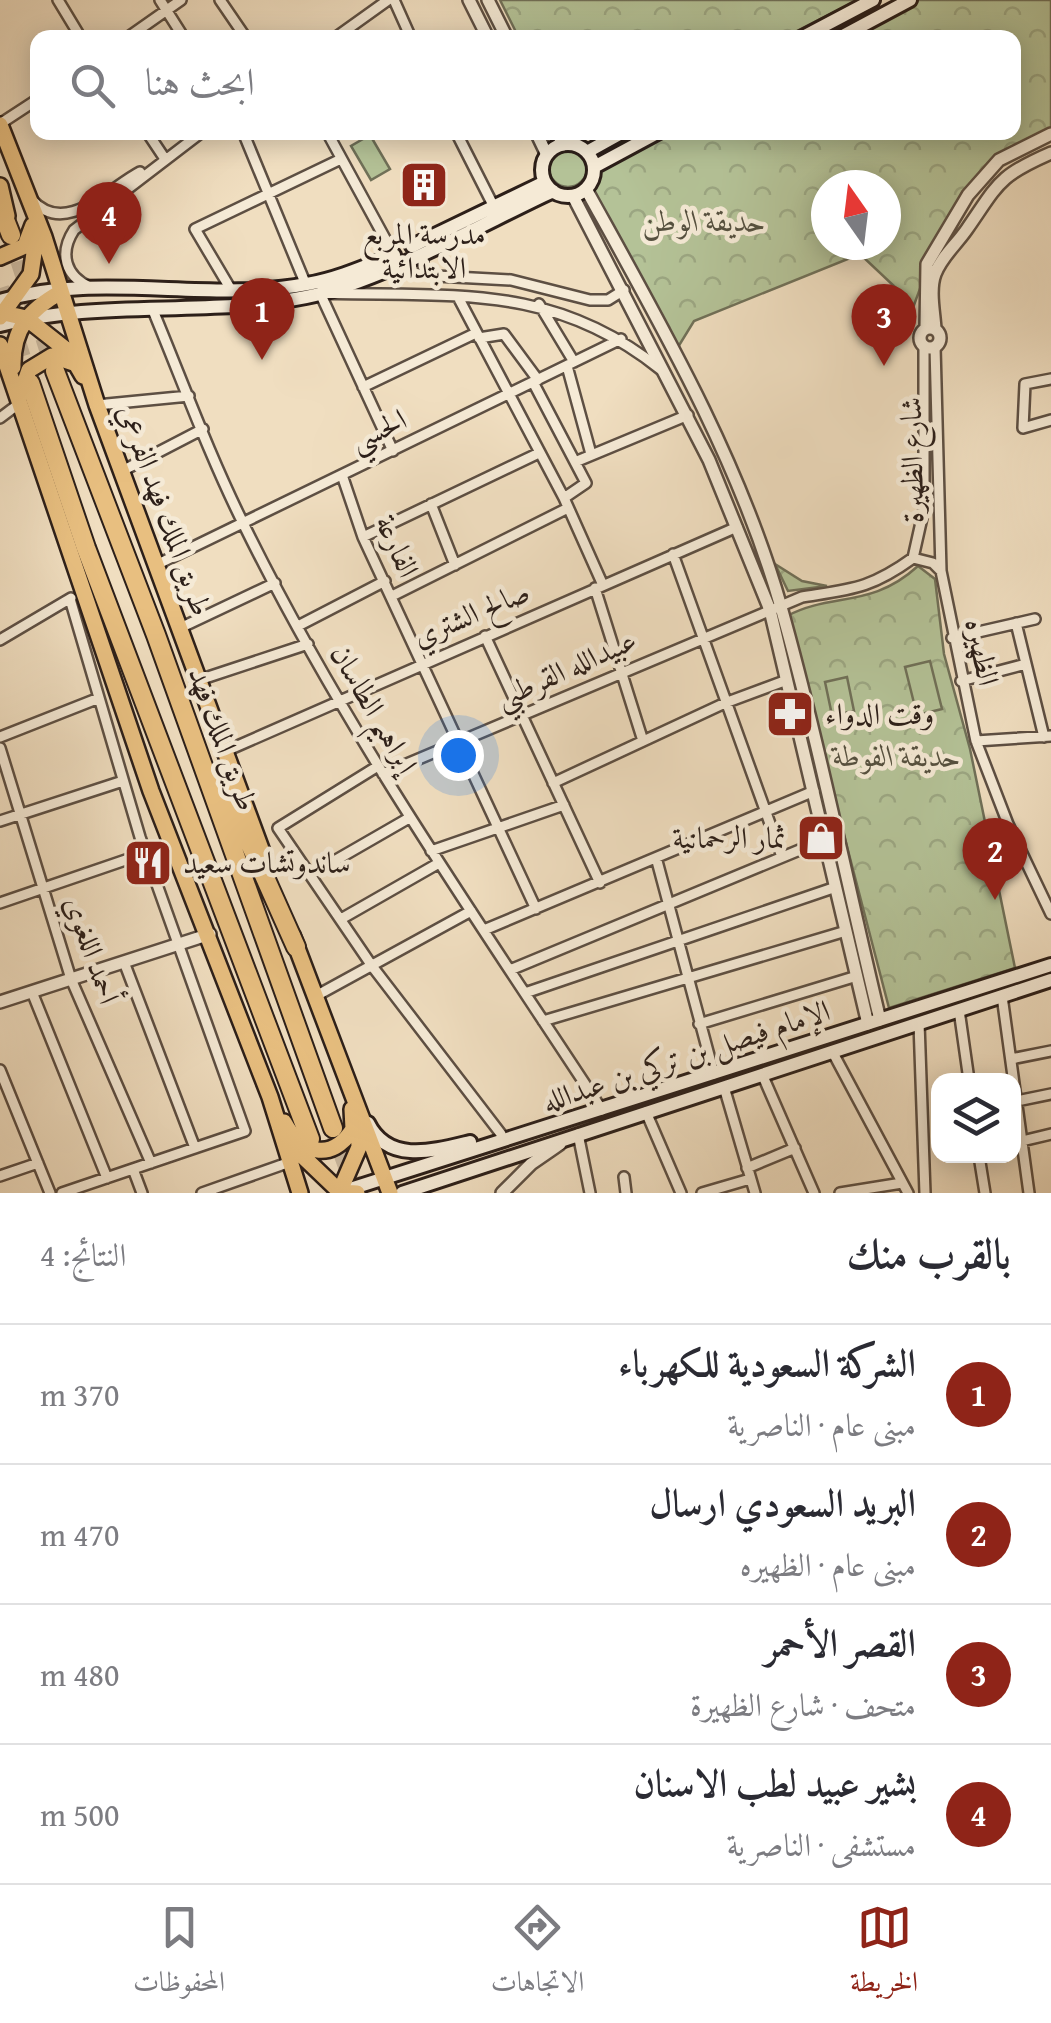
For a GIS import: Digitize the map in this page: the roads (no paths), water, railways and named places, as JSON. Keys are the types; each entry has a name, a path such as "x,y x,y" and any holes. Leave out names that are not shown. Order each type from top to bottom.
{"highway":[{"path":"0,207 11,234"},
{"name":"طريق الملك فهد","path":"56,372 156,635 333,1128"},
{"name":"طريق الملك فهد","path":"21,380 310,1138"},
{"path":"156,635 170,647 247,842 296,948"}],"main road":[{"path":"816,30 873,0"},
{"path":"854,30 910,0"},
{"name":"طريق الملك فهد الفرعي","path":"0,125 44,237 94,396 156,566 387,1185"},
{"path":"549,187 542,168 558,140"},
{"path":"564,140 587,152 594,166"},
{"path":"587,152 608,140"},
{"path":"20,295 306,284 394,255 493,204 549,187 579,192 594,166 644,140"},
{"path":"0,186 11,234"},
{"path":"1,314 26,318 67,311 273,302 320,293 424,250 549,187"},
{"path":"0,257 18,252 32,233 27,194"},
{"path":"1,314 20,295 36,254 37,221"},
{"path":"44,237 67,265"},
{"path":"0,289 67,311"},
{"path":"61,292 40,304 16,334 22,410 168,835 210,934 270,1097 300,1193"},
{"path":"26,318 78,357 94,396"},
{"path":"0,345 21,380"},
{"path":"22,410 22,384 28,370 52,356 76,364 94,396"},
{"path":"0,362 21,380"},
{"path":"86,548 96,597 166,804 168,835"},
{"name":"الإمام فيصل بن تركي بن عبدالله","path":"343,1193 387,1185 531,1133 1051,964"},
{"name":"الإمام فيصل بن تركي بن عبدالله","path":"402,1193 1051,980"},
{"path":"270,1097 299,1145 312,1151 330,1150 353,1129 346,1077"},
{"path":"270,1097 294,1150 343,1193 360,1134 346,1077"},
{"path":"346,1077 370,1129 381,1142 397,1149 438,1150 501,1134 531,1133"},
{"path":"366,1193 387,1185"}],"street":[{"path":"58,0 77,30"},
{"path":"160,0 179,30"},
{"path":"138,30 181,0"},
{"path":"220,0 241,30"},
{"path":"364,0 370,12"},
{"path":"346,30 391,0 407,30"},
{"path":"469,0 484,30"},
{"path":"488,0 504,30"},
{"path":"0,125 30,104"},
{"name":"شارع الظهيرة","path":"929,346 941,338 931,328 927,264 968,195 999,160 1051,134"},
{"path":"152,140 165,159"},
{"path":"104,289 85,286 67,265 69,238 90,217 191,140"},
{"path":"247,140 306,284"},
{"path":"331,140 394,255"},
{"path":"460,140 493,204"},
{"path":"540,140 547,155"},
{"name":"شارع الظهيرة","path":"931,328 933,283 944,255 966,232 993,187 1010,171 1051,152"},
{"path":"27,194 52,213 72,215 165,159"},
{"path":"230,288 194,229 341,159"},
{"path":"579,192 688,415 775,607 787,680 874,1022"},
{"path":"579,192 675,350 737,487 767,570 831,846"},
{"path":"424,250 423,266 436,276 510,280 590,300 608,300 624,290"},
{"path":"392,451 320,293 539,304 581,318 622,339 669,376"},
{"path":"458,297 566,503 598,586 643,741"},
{"path":"539,304 570,364 591,454"},
{"name":"إبراهيم الطاسان","path":"152,308 243,524 338,700 409,818 602,1110"},
{"path":"362,388 478,336 504,334 536,381 586,483 566,503 392,596"},
{"name":"الحسي","path":"156,566 622,339"},
{"name":"شارع الظهيرة","path":"913,558 924,508 929,346"},
{"name":"شارع الظهيرة","path":"929,346 941,572"},
{"path":"1051,380 1025,384 1023,428 1051,420"},
{"path":"94,396 189,396"},
{"path":"0,418 22,410"},
{"path":"575,462 688,415"},
{"path":"122,471 203,428"},
{"path":"363,536 539,453"},
{"name":"الفارعة","path":"342,475 363,536 495,829 536,909"},
{"path":"431,504 454,565"},
{"name":"صالح الشتري","path":"226,750 737,527"},
{"path":"673,554 782,857"},
{"path":"767,570 784,592 812,595 854,591 878,583 913,558 933,562 941,572"},
{"name":"الظهيره","path":"941,572 976,741 1051,914"},
{"path":"298,626 385,581"},
{"path":"180,628 275,583"},
{"path":"0,640 85,588"},
{"path":"775,607 812,595"},
{"path":"62,1193 246,1131 146,853 70,600"},
{"name":"عبيدالله القرطبي","path":"310,875 278,828 380,770 522,716 775,607"},
{"path":"952,638 1035,619"},
{"path":"976,741 1048,736 1016,623"},
{"path":"485,636 600,883"},
{"path":"199,680 308,644"},
{"path":"961,682 1026,664"},
{"path":"554,783 725,703 787,680"},
{"path":"0,737 99,698"},
{"name":"أحمد اللغوي","path":"0,748 72,979 151,1163"},
{"path":"0,820 124,781"},
{"path":"484,930 814,791"},
{"path":"431,851 564,805"},
{"path":"409,818 310,875 372,966 501,1134"},
{"path":"510,970 782,857 831,846"},
{"path":"0,903 146,853"},
{"path":"657,860 714,1074"},
{"path":"341,919 439,863"},
{"path":"838,870 836,888 856,976 874,1022"},
{"path":"1037,884 1051,880"},
{"path":"525,993 836,888"},
{"path":"314,997 471,911"},
{"path":"544,1021 846,931"},
{"path":"0,1002 210,934"},
{"path":"124,962 195,1148"},
{"path":"699,1024 856,976"},
{"path":"32,992 107,1178"},
{"path":"1002,996 1013,1073"},
{"path":"959,1010 968,1073"},
{"path":"918,1023 925,1193"},
{"path":"832,1051 908,1193"},
{"path":"1012,1058 1051,1051"},
{"path":"0,1070 50,1193"},
{"path":"762,1074 814,1193"},
{"path":"724,1087 754,1193"},
{"path":"1021,1099 1051,1094"},
{"path":"646,1112 681,1193"},
{"path":"1021,1133 1028,1193"},
{"path":"1022,1140 1051,1134"},
{"path":"508,1190 532,1164 575,1135 590,1193"},
{"path":"702,1193 795,1148"},
{"path":"202,1193 290,1162"},
{"path":"0,1176 38,1163"},
{"path":"981,1163 984,1193"},
{"path":"132,1169 142,1193"},
{"path":"624,1177 626,1193"},
{"path":"840,1193 902,1183"}],"tunnel":[{"path":"11,235 55,371"},
{"path":"0,288 30,383"},
{"path":"333,1128 353,1183"}],"place":[{"name":"مدرسة المربع الابتدائية","path":"424,185"},
{"name":"بشير عبيد لطب الاسنان","path":"109,264"},
{"name":"الشركة السعودية للكهرباء","path":"262,360"},
{"name":"القصر الأحمر","path":"884,366"},
{"name":"وقت الدواء","path":"790,714"},
{"name":"ثمار الرحمانية","path":"821,838"},
{"name":"ساندوتشات سعيد","path":"148,863"},
{"name":"البريد السعودي ارسال","path":"995,900"}],"park label":[{"name":"حديقة الوطن","path":"704,221"},
{"name":"حديقة الفوطة","path":"897,756"}]}
